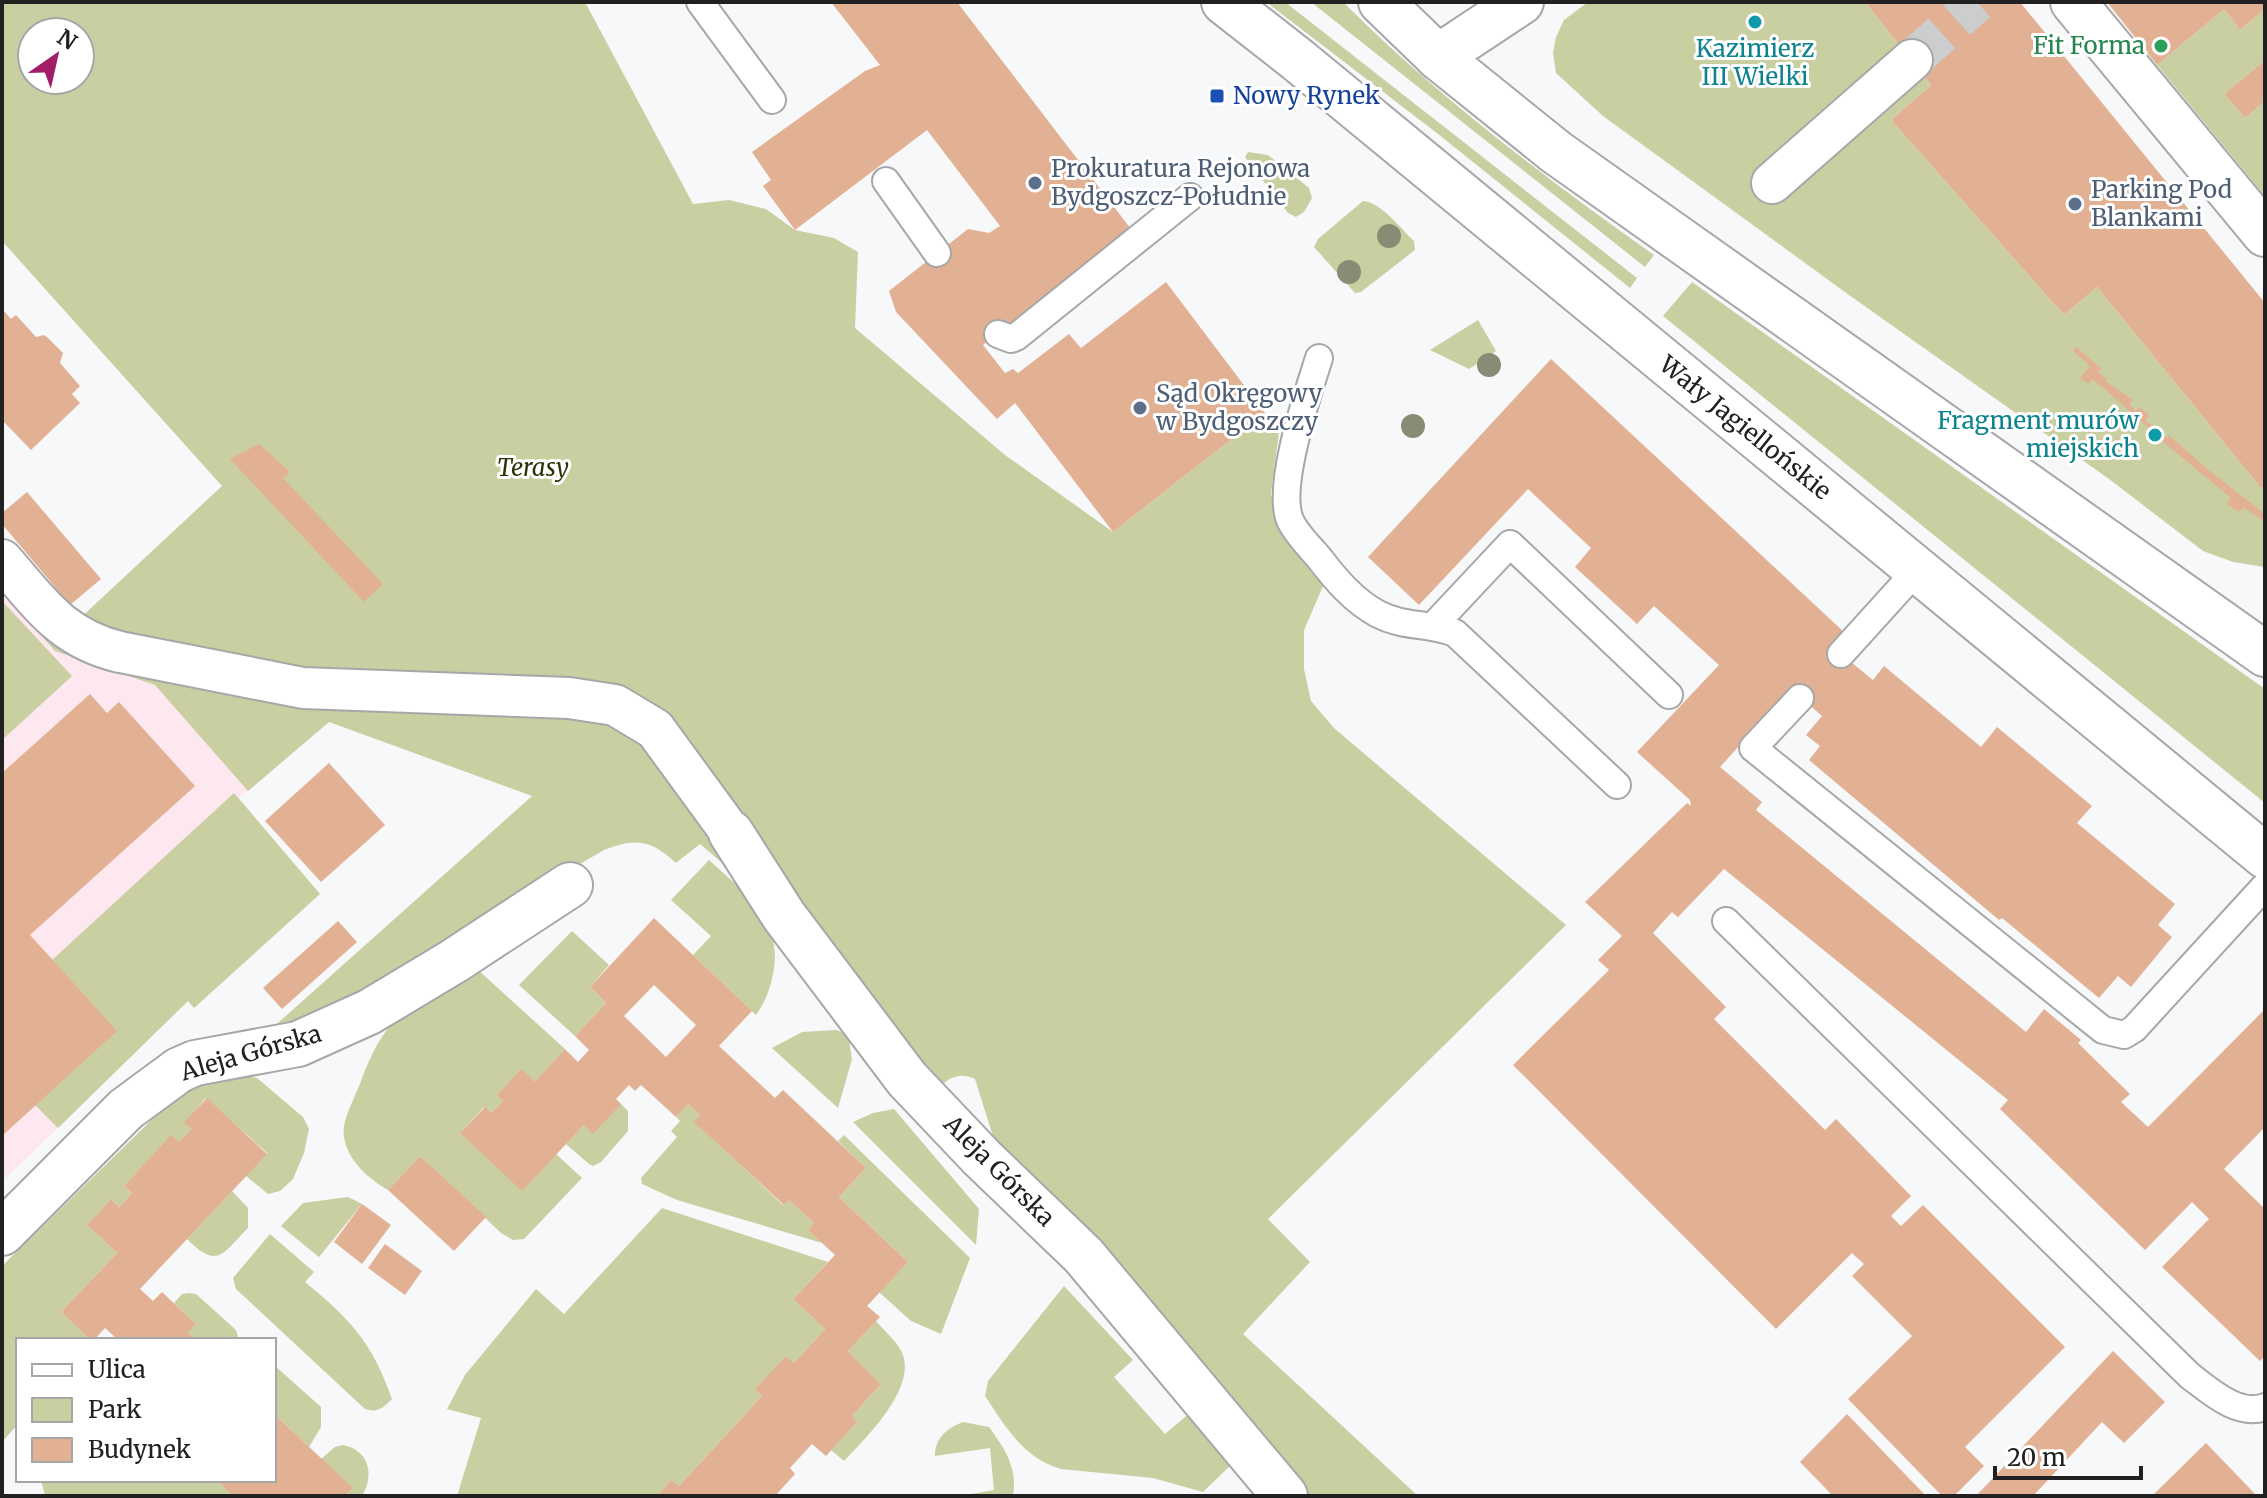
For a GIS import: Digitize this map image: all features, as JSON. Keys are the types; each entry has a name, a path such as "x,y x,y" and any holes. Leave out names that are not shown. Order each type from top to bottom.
{"main road":[{"name":"Wały Jagiellońskie","path":"1224,2 2265,856"},
{"path":"1381,2 1438,57 1556,152 2265,654"},
{"path":"1438,57 1521,2"},
{"path":"2073,2 2265,234"},
{"name":"Aleja Górska","path":"731,833 784,916 907,1079 982,1158 1083,1255 1285,1496"},
{"name":"Aleja Górska","path":"2,1233 126,1109 179,1070 195,1063 298,1044 369,1012 570,885"}],"street":[{"path":"1772,183 1912,60"},
{"path":"2,560 54,619 93,646 303,688 569,698 615,705 655,729 731,833"}],"lane":[{"path":"700,2 772,100"},
{"path":"886,181 937,253"},
{"path":"998,334 1005,338 1016,337 1190,197"},
{"path":"1319,358 1295,437 1287,497 1290,520 1339,583 1359,600 1377,613 1404,624 1434,625 1455,633 1617,785"},
{"path":"1434,625 1510,544 1669,695"},
{"path":"1841,654 1918,569"},
{"path":"1800,698 1753,748 2103,1030 2124,1035 2134,1029 2265,886"},
{"path":"1726,921 2190,1376 2242,1409 2260,1410 2265,1407"}],"shaded area":[{"path":"2,592 55,651 329,722 239,798 320,894 194,1008 188,1001 2,1182"}],"green space":[{"name":"Terasy","path":"2,2 585,2 693,204 729,200 766,209 795,230 834,238 858,252 855,328 1005,455 1113,532 1265,413 1279,432 1271,494 1277,519 1324,584 1304,630 1304,669 1311,701 1334,728 1566,925 1268,1219 1310,1262 1243,1334 1418,1496 1285,1496 996,1146 975,1079 955,1077 927,1098 784,916 700,844 676,863 658,849 642,843 604,850 315,1018 269,1031 532,796 329,722 248,791 155,685 55,651 2,592 2,539 77,621 222,486 2,241"},
{"path":"1266,2 1285,2 1637,278 1630,288 1438,134"},
{"path":"1311,2 1343,2 1416,71 1493,135 1654,255 1645,267"},
{"path":"1588,2 1865,2 1931,85 1891,120 2064,315 2097,287 2261,488 2265,486 2265,567 2233,562 2203,551 2109,479 1603,116 1556,73 1553,53 1564,20"},
{"path":"2224,9 2240,30 2265,9 2265,60 2224,94 2245,118 2265,101 2265,196 2157,65"},
{"path":"1248,152 1268,155 1309,188 1312,198 1304,212 1296,217 1288,213 1245,157"},
{"path":"1363,201 1377,206 1390,217 1414,241 1415,250 1361,292 1355,293 1314,247 1318,239"},
{"path":"1692,282 2265,689 2265,803 1663,316"},
{"path":"1478,320 1496,351 1469,369 1430,350"},
{"path":"2,601 72,676 2,740"},
{"path":"234,793 320,894 194,1008 188,1001 58,1128 35,1105 52,960"},
{"path":"709,860 759,910 773,938 775,955 772,980 756,1015 693,955 711,936 671,900"},
{"path":"572,931 609,965 590,987 606,1003 575,1036 519,985"},
{"path":"477,969 565,1049 535,1081 521,1070 497,1095 503,1101 491,1113 484,1107 460,1133 556,1154 582,1178 524,1239 513,1240 501,1233 420,1156 388,1190 362,1170 345,1143 348,1111 373,1053 388,1028 418,1001"},
{"path":"836,1030 848,1034 852,1059 838,1108 772,1048 802,1032"},
{"path":"216,1078 257,1078 303,1117 309,1129 304,1153 293,1179 280,1191 268,1194 246,1176 267,1153 206,1098 185,1122 191,1129 179,1142 171,1136 124,1186 132,1193 119,1207 111,1199 87,1225 117,1253 61,1312 88,1338 16,1338 16,1426 2,1442 2,1266 173,1099"},
{"path":"621,1104 628,1111 628,1131 601,1162 593,1166 566,1144 584,1125"},
{"path":"688,1104 700,1115 695,1122 783,1205 789,1200 814,1223 809,1230 822,1243 677,1200 642,1184 641,1178 677,1137 671,1131 680,1121 676,1117"},
{"path":"894,1109 979,1209 976,1245 853,1122 873,1113"},
{"path":"844,1135 970,1258 941,1334 911,1321 879,1292 908,1262 839,1197 866,1168 838,1141"},
{"path":"232,1191 248,1208 248,1228 219,1255 206,1254 187,1239"},
{"path":"348,1197 362,1204 319,1257 281,1226 303,1203"},
{"path":"662,1208 828,1262 793,1299 825,1329 794,1363 786,1356 756,1389 762,1396 679,1486 671,1480 657,1496 457,1496 481,1418 447,1409 465,1375 536,1289 564,1314"},
{"path":"270,1234 314,1272 305,1282 335,1308 368,1347 392,1399 383,1407 365,1409 236,1289 233,1278"},
{"path":"1064,1286 1133,1360 1114,1377 1165,1434 1191,1412 1233,1463 1203,1492 1153,1478 1061,1469 1036,1458 1000,1419 985,1396 988,1381"},
{"path":"182,1294 196,1294 236,1330 238,1338 194,1338 188,1333 196,1324 174,1303"},
{"path":"876,1321 903,1355 905,1369 902,1383 886,1412 844,1461 831,1450 857,1422 852,1416 881,1384 848,1351"},
{"path":"276,1367 321,1407 321,1427 309,1447 276,1416"},
{"path":"963,1422 989,1427 995,1435 1012,1468 1013,1496 960,1496 994,1490 990,1448 935,1456 943,1434"},
{"path":"343,1445 359,1452 367,1464 368,1480 362,1496 345,1496 352,1489 321,1459 335,1447"},
{"path":"42,1482 218,1482 233,1496 45,1496"}],"building":[{"path":"831,2 957,2 1131,229 983,345 1005,373 1013,369 1018,373 1069,334 1081,348 1166,282 1265,413 1113,532 1015,403 997,419 896,312 889,291 968,229 989,233 1000,226 927,130 795,230 763,186 771,180 752,152 865,71 880,65"},
{"name":"Parking Pod Blankami","path":"1865,2 2020,2 2265,303 2265,486 2261,488 2097,287 2064,315 1891,120 1931,85"},
{"name":"Fit Forma","path":"2107,2 2265,2 2265,9 2240,30 2224,9 2157,65"},
{"path":"2265,60 2265,101 2245,118 2224,94"},
{"path":"2,309 11,319 16,315 36,337 44,335 48,338 63,353 60,363 80,386 72,394 80,403 31,450 2,420"},
{"name":"Fragment murów miejskich","path":"2076,347 2101,368 2098,372 2107,379 2105,381 2133,400 2129,405 2136,411 2139,407 2149,415 2145,420 2167,438 2169,435 2265,514 2265,522 2243,507 2239,512 2227,504 2231,498 2160,439 2157,443 2147,435 2151,430 2101,386 2092,379 2088,384 2080,378 2090,366 2073,351"},
{"path":"1551,359 1845,633 1841,654 1873,680 1884,666 1981,747 1997,727 2092,806 2077,823 2175,904 2158,925 2172,937 2131,987 2118,976 2099,998 2002,918 1999,920 1809,760 1820,746 1806,735 1822,716 1791,689 1720,767 1762,802 1756,810 2026,1032 2044,1009 2081,1040 2078,1043 2130,1094 2121,1102 2148,1127 2265,1009 2265,1127 2224,1169 2265,1209 2265,1356 2260,1361 2162,1267 2209,1219 2192,1202 2145,1250 2000,1109 2008,1100 1724,869 1678,917 1672,912 1653,933 1726,1007 1714,1019 1825,1130 1836,1119 1911,1196 1891,1216 1901,1226 1923,1205 2065,1347 1965,1447 1984,1466 1954,1496 1942,1496 1848,1399 1912,1336 1852,1276 1864,1264 1852,1253 1776,1329 1513,1065 1609,970 1598,960 1622,936 1585,902 1687,803 1691,806 1690,800 1637,752 1719,665 1654,606 1637,624 1575,567 1591,548 1528,489 1419,605 1368,557"},
{"path":"259,444 290,472 283,478 383,584 364,602 230,459"},
{"path":"27,492 101,579 70,605 2,524 2,513"},
{"path":"90,694 107,713 119,702 195,786 30,935 117,1031 2,1136 2,773"},
{"path":"329,763 385,825 321,882 265,821"},
{"path":"654,918 752,1011 719,1046 775,1098 783,1090 866,1168 839,1197 908,1262 867,1306 880,1317 848,1351 881,1384 852,1416 857,1422 826,1456 812,1444 790,1468 795,1474 775,1496 657,1496 671,1480 679,1486 762,1396 755,1389 786,1356 794,1363 825,1329 793,1299 835,1255 808,1230 814,1223 789,1200 784,1205 694,1122 700,1115 688,1104 676,1117 641,1085 635,1091 629,1085 616,1099 621,1104 593,1134 584,1125 522,1191 460,1133 485,1107 491,1113 503,1101 497,1095 521,1069 535,1081 565,1049 578,1062 589,1050 575,1036 606,1003 590,987","holes":["654,985 696,1025 666,1057 624,1016"]},
{"path":"338,921 357,942 282,1009 263,988"},
{"path":"207,1098 267,1154 140,1289 153,1301 162,1292 196,1324 188,1333 194,1338 116,1338 105,1328 96,1338 88,1338 61,1312 117,1253 87,1225 111,1199 119,1207 132,1193 124,1186 171,1135 179,1142 191,1129 184,1122"},
{"path":"420,1156 486,1217 454,1251 388,1190"},
{"path":"362,1204 391,1225 362,1264 334,1242"},
{"path":"385,1244 422,1271 405,1295 368,1268"},
{"path":"2113,1351 2165,1402 2124,1443 2102,1422 2033,1496 1976,1496"},
{"path":"1847,1414 1926,1496 1833,1496 1800,1462"},
{"path":"276,1416 353,1488 345,1496 233,1496 218,1482 276,1482"},
{"path":"2206,1443 2257,1496 2152,1496"}],"tunnel":[{"path":"1912,60 1977,2"}],"place":[{"name":"Kazimierz III Wielki","path":"1755,22"},
{"name":"Fit Forma","path":"2161,46"},
{"name":"Nowy Rynek","path":"1217,96"},
{"name":"Prokuratura Rejonowa Bydgoszcz-Południe","path":"1035,183"},
{"name":"Parking Pod Blankami","path":"2075,204"},
{"name":"Sąd Okręgowy w Bydgoszczy","path":"1140,408"},
{"name":"Fragment murów miejskich","path":"2155,435"}]}
